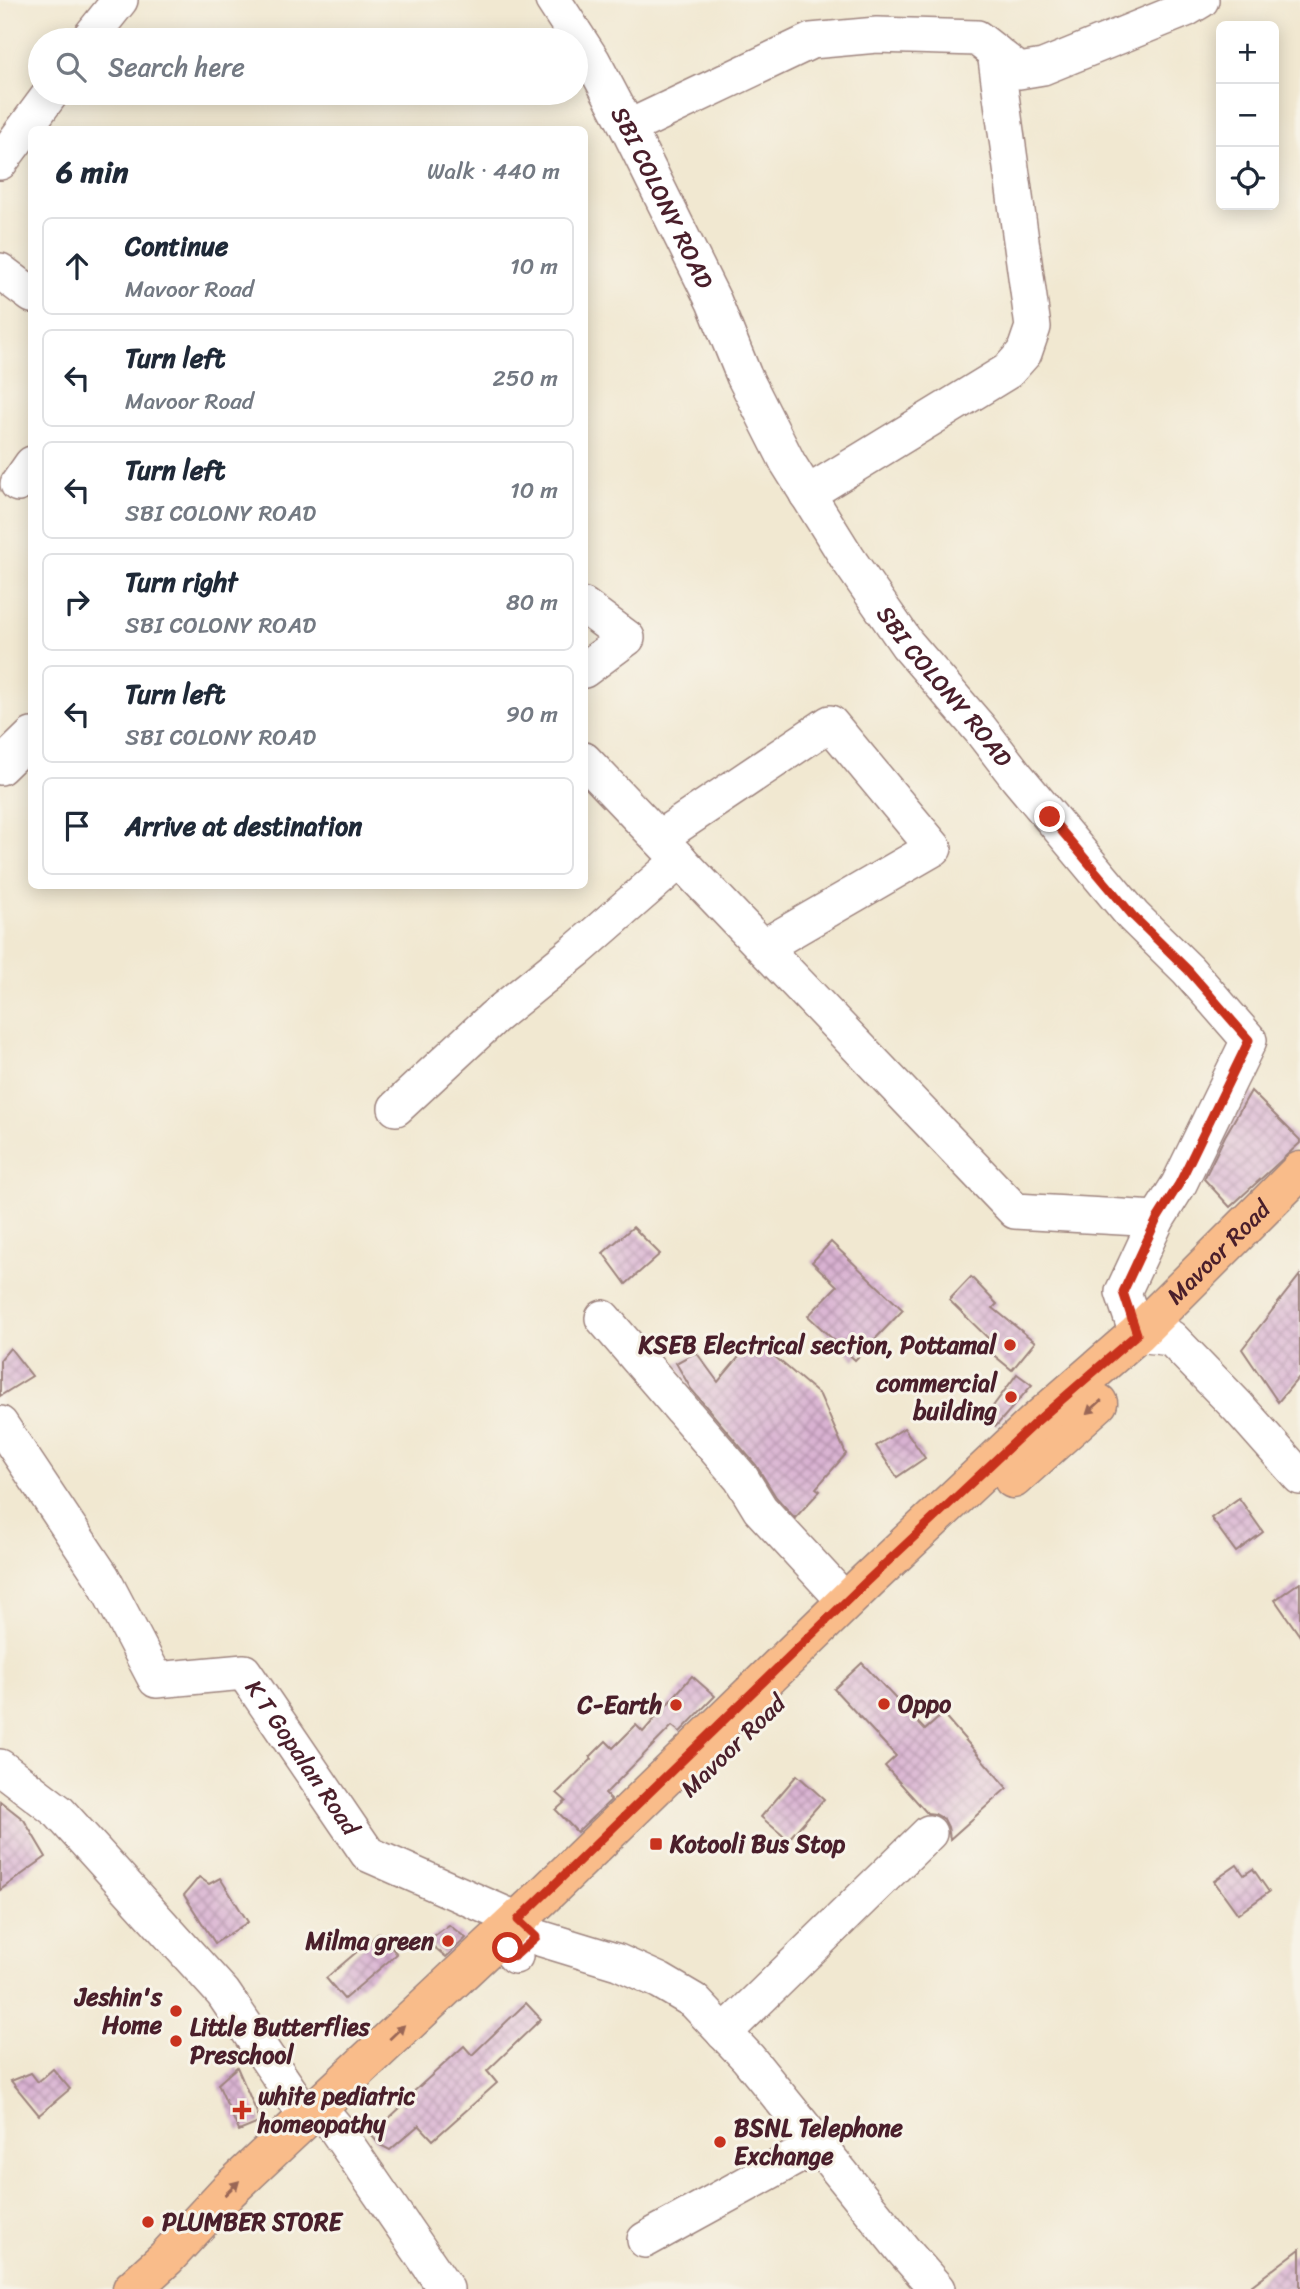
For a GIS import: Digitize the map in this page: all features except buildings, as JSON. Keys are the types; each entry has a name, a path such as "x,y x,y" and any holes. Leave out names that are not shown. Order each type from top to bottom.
{"main road":[{"name":"Mavoor Road","path":"519,1940 846,1602 1036,1422 1154,1336 1300,1171"},
{"name":"Mavoor Road","path":"132,2289 166,2258 228,2191 320,2117 519,1940 987,1502 1154,1336 1300,1205"},
{"name":"Mavoor Road","path":"169,2289 246,2209 320,2117"}],"street":[{"path":"98,28 120,0"},
{"name":"SBI COLONY ROAD","path":"553,0 571,28"},
{"path":"628,128 810,41 877,35 977,38 1019,71 1043,67 1186,9 1201,0"},
{"path":"807,494 1008,371 1024,353 1033,327 995,52"},
{"name":"SBI COLONY ROAD","path":"588,54 714,302 744,376 788,463 848,559 907,644 1017,777 1133,916 1188,970 1249,1040 1185,1172 1157,1219 1123,1292 1154,1336"},
{"path":"0,162 42,105"},
{"path":"0,271 28,292"},
{"path":"588,609 627,638 588,667"},
{"path":"396,1108 494,1017 578,950 669,849 830,723 934,848 763,947"},
{"path":"0,767 28,740"},
{"path":"588,764 1015,1211 1157,1219"},
{"path":"603,1318 741,1478 760,1509 846,1602"},
{"path":"1154,1336 1238,1407 1300,1477"},
{"name":"K T Gopalan Road","path":"0,1424 102,1577 156,1680 244,1672 368,1854 519,1940"},
{"path":"0,1767 59,1812 222,1993 320,2117 446,2289"},
{"path":"724,2033 929,1833"},
{"path":"519,1940 618,1962 660,1981 694,2001 748,2058 936,2289"},
{"path":"645,2240 818,2145"}],"place":[{"name":"KSEB Electrical section, Pottamal","path":"1010,1345"},
{"name":"commercial building","path":"1011,1397"},
{"name":"Oppo","path":"884,1704"},
{"name":"C-Earth","path":"676,1705"},
{"name":"Kotooli Bus Stop","path":"656,1844"},
{"name":"Milma green","path":"448,1941"},
{"name":"Jeshin's Home","path":"176,2011"},
{"name":"Little Butterflies Preschool","path":"176,2041"},
{"name":"white pediatric homeopathy","path":"242,2110"},
{"name":"BSNL Telephone Exchange","path":"720,2142"},
{"name":"PLUMBER STORE","path":"148,2222"}],"route":[{"path":"508,1948 515,1956 536,1937 518,1920 867,1581 1036,1422 1137,1334 1123,1292 1157,1219 1179,1184 1249,1040 1188,970 1133,916 1050,817"}]}
